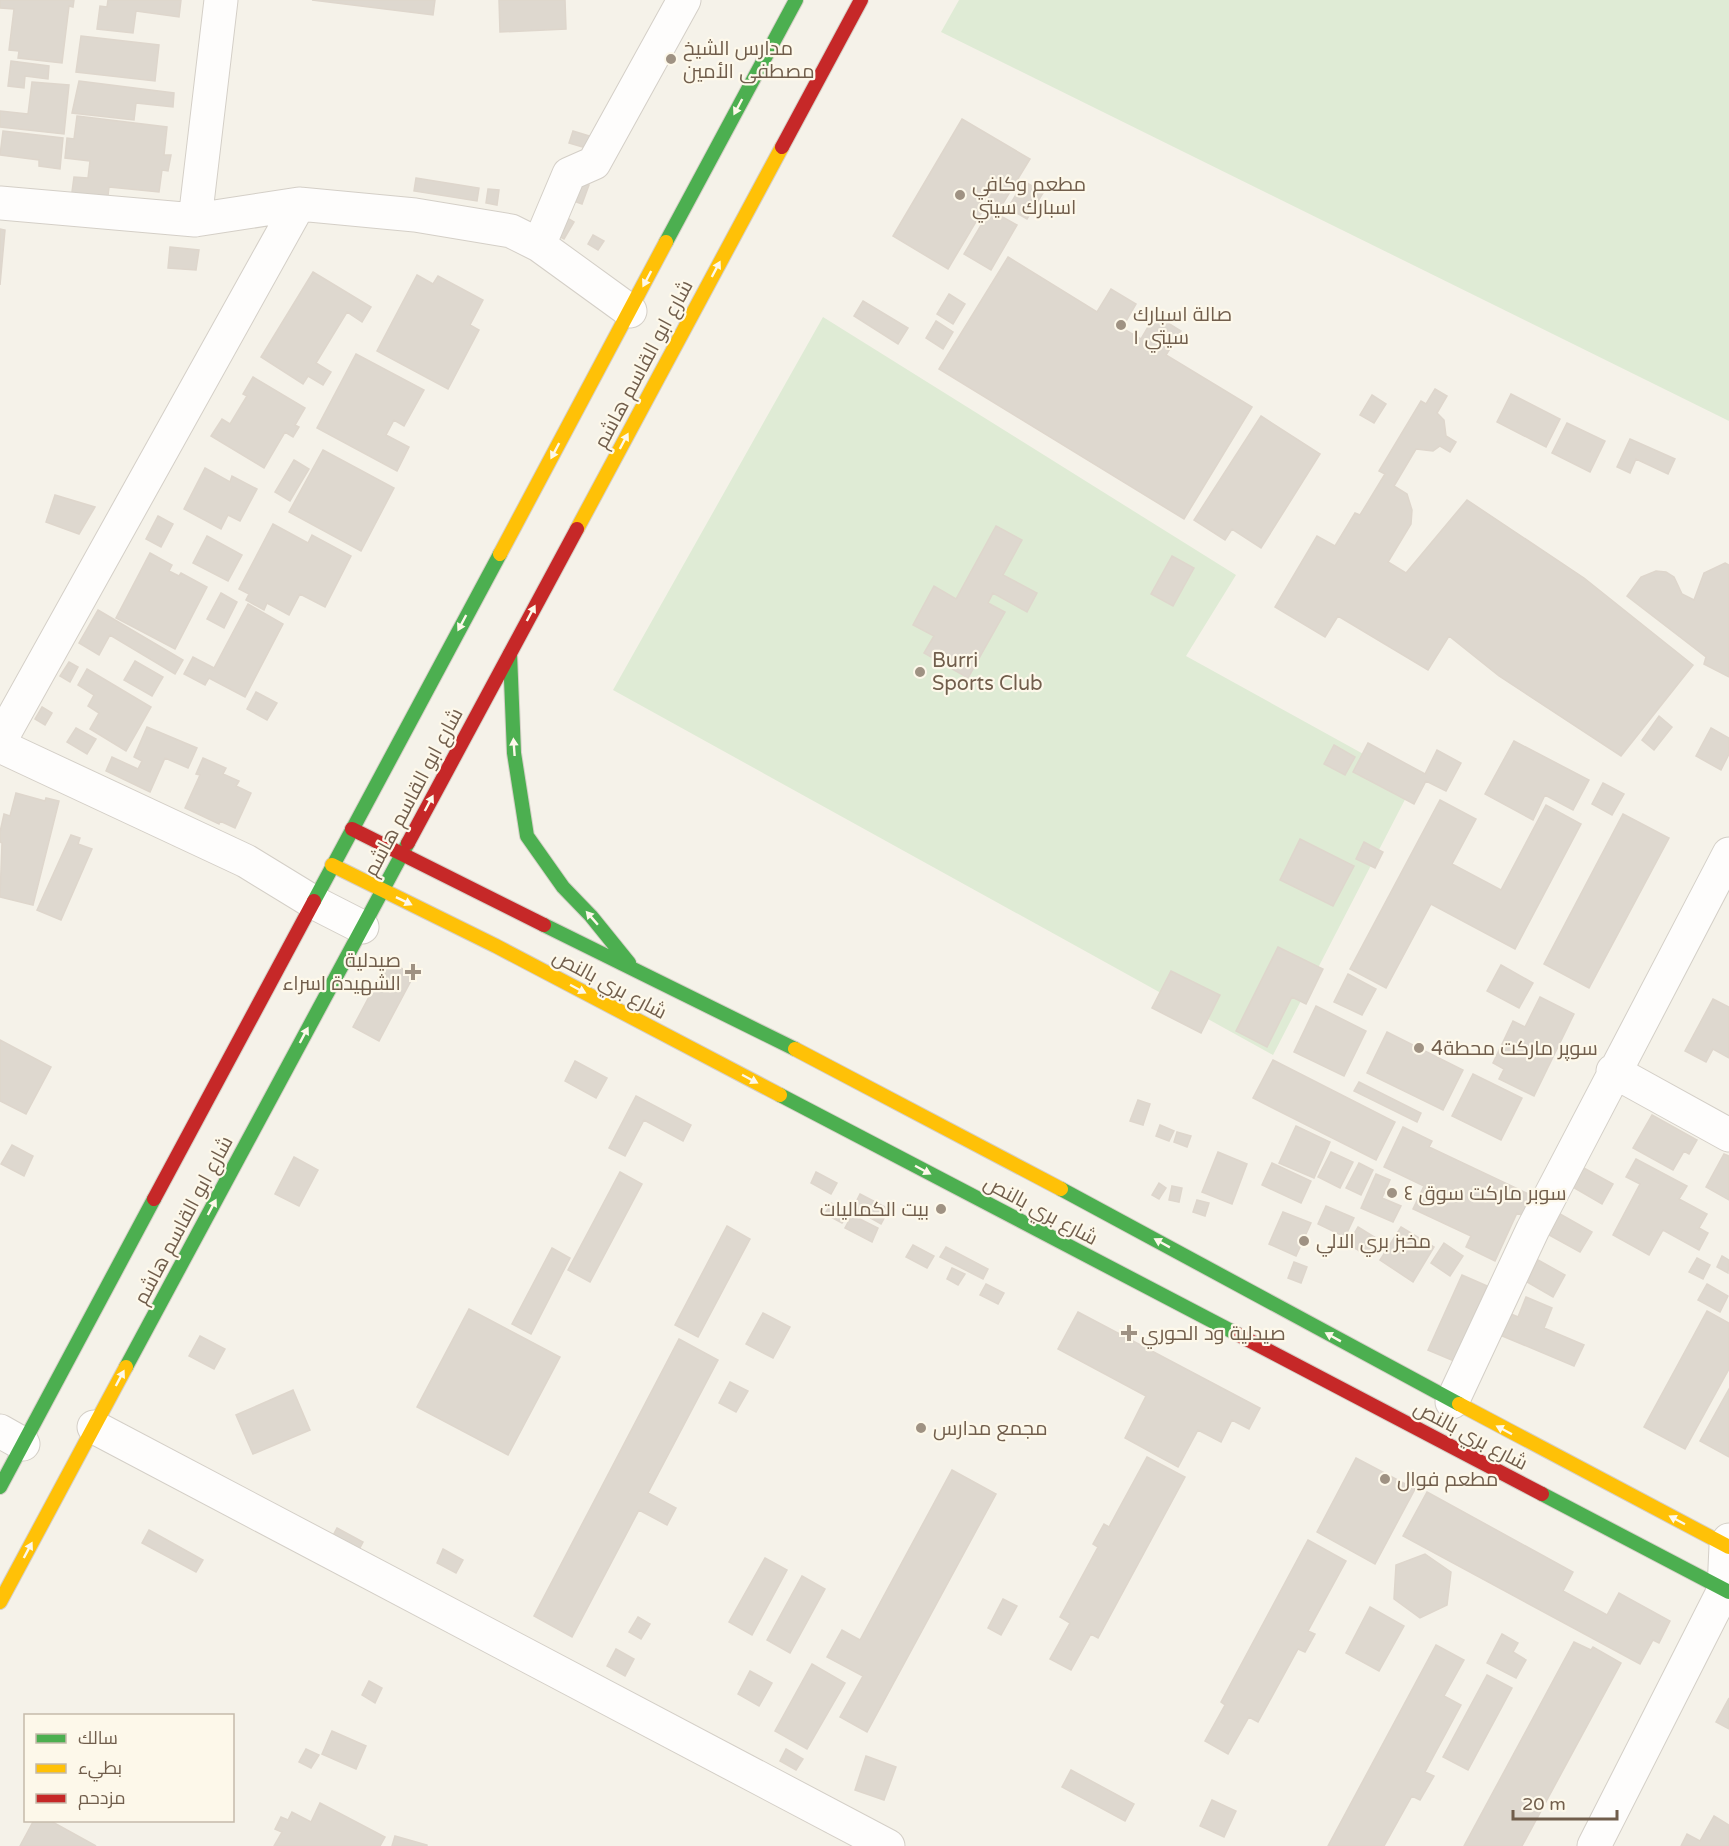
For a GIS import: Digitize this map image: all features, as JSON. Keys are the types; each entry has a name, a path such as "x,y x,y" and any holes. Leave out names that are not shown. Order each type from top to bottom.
{"main road":[{"name":"شارع ابو القاسم هاشم","path":"0,1487 11,1438 313,902 796,0"},
{"name":"شارع ابو القاسم هاشم","path":"0,1602 861,0"},
{"path":"510,653 514,753 527,836 562,887 591,916 629,963"},
{"name":"شارع بري بالنص","path":"352,829 401,855 629,963 1060,1188 1452,1402 1728,1544"},
{"name":"شارع بري بالنص","path":"332,865 496,946 1726,1591"}],"street":[{"path":"195,220 221,0"},
{"path":"539,245 569,174 594,163 684,0"},
{"path":"0,203 195,220 299,204 415,215 511,231 539,245 630,311"},
{"path":"0,741 299,204"},
{"path":"0,746 246,861 313,902 362,927"},
{"path":"1452,1402 1533,1229 1613,1071 1729,854"},
{"path":"1613,1071 1729,1134"},
{"path":"94,1427 878,1844"},
{"path":"1594,1846 1726,1591 1728,1544"}],"green space":[{"path":"959,0 1729,0 1729,421 941,32"},
{"name":"Burri Sports Club","path":"823,317 1236,575 1186,656 1414,782 1273,1055 613,690"}],"building":[{"path":"0,0 74,0 73,7 69,6 62,63 18,58 19,51 9,50 14,9 0,8"},
{"path":"108,0 181,0 179,17 136,11 133,33 97,29 100,6 107,7"},
{"path":"312,0 435,0 433,15"},
{"path":"499,0 565,0 566,29 500,32"},
{"path":"81,36 159,45 155,81 76,72"},
{"path":"11,61 49,66 48,79 25,76 24,88 8,86"},
{"path":"79,81 174,93 173,107 136,103 134,120 72,113"},
{"path":"32,82 69,85 64,134 0,127 0,111 28,114"},
{"path":"77,116 167,127 164,155 171,155 168,171 162,170 159,192 109,187 107,204 71,199 74,177 88,178 90,161 65,158 67,138 74,139"},
{"path":"962,119 1030,159 1002,205 990,198 948,269 893,236"},
{"path":"3,131 63,138 60,169 39,166 39,160 0,155"},
{"path":"573,131 596,138 593,150 569,143"},
{"path":"416,178 479,188 477,201 414,191"},
{"path":"577,181 589,185 582,204 571,200"},
{"path":"1024,181 1043,193 1027,219 1008,208"},
{"path":"488,189 499,190 497,205 486,203"},
{"path":"990,210 1017,225 991,270 964,254"},
{"path":"559,213 574,222 564,239 549,231"},
{"path":"0,229 5,230 0,285"},
{"path":"593,235 604,241 598,250 588,244"},
{"path":"170,247 199,250 196,270 168,268"},
{"path":"1008,257 1097,312 1111,289 1136,304 1122,328 1141,339 1155,315 1181,331 1166,355 1252,407 1184,519 939,369"},
{"path":"313,272 371,307 362,322 347,312 316,363 331,372 323,385 308,376 303,384 261,357"},
{"path":"417,275 433,284 438,276 483,300 470,325 479,330 448,389 377,351"},
{"path":"949,294 965,304 953,324 937,314"},
{"path":"863,301 908,328 898,344 854,316"},
{"path":"936,321 953,332 943,349 926,338"},
{"path":"356,354 424,390 404,426 394,420 386,435 409,447 397,471 317,428"},
{"path":"253,377 305,408 295,425 299,427 293,437 285,432 264,468 211,436 222,419 230,424 247,396 243,394"},
{"path":"1435,389 1447,396 1437,413 1444,420 1446,436 1456,442 1450,452 1440,446 1433,451 1416,449 1394,486 1407,494 1412,510 1411,524 1388,562 1406,573 1467,500 1584,578 1693,665 1621,756 1499,676 1449,636 1428,670 1338,616 1325,637 1275,607 1317,536 1335,546 1355,513 1360,515 1385,474 1379,471 1421,401 1426,404"},
{"path":"1511,394 1560,419 1546,447 1497,422"},
{"path":"1372,395 1386,404 1374,423 1360,415"},
{"path":"1261,416 1320,454 1261,548 1232,529 1225,540 1194,520"},
{"path":"1567,423 1605,441 1590,472 1552,453"},
{"path":"1630,439 1675,459 1668,474 1636,459 1630,473 1617,467"},
{"path":"323,450 394,488 361,551 289,512"},
{"path":"294,460 309,469 290,501 275,492"},
{"path":"205,468 230,482 232,476 257,489 240,521 228,515 221,529 184,509"},
{"path":"55,495 95,507 79,534 46,522"},
{"path":"158,516 173,524 161,547 146,539"},
{"path":"273,524 308,543 312,535 351,556 325,607 300,594 289,615 267,603 264,610 246,600 249,594 239,589"},
{"path":"996,526 1022,540 1003,575 1037,593 1027,612 993,593 988,603 1005,612 968,678 924,653 934,636 913,625 934,586 956,599"},
{"path":"207,536 242,555 228,581 193,563"},
{"path":"150,553 172,565 169,571 179,576 181,573 207,587 175,649 116,618"},
{"path":"1172,556 1194,568 1173,606 1151,594"},
{"path":"1725,563 1729,565 1729,677 1704,664 1706,657 1627,596 1641,577 1656,571 1666,572 1674,577 1682,594 1694,600 1704,573"},
{"path":"221,593 237,602 224,628 207,619"},
{"path":"248,604 283,624 245,697 209,678 205,685 184,674 193,657 214,668"},
{"path":"98,610 183,660 175,674 110,635 99,655 79,643"},
{"path":"135,661 163,677 152,696 124,680"},
{"path":"69,662 78,667 70,682 60,676"},
{"path":"87,669 151,707 126,751 90,729 99,713 88,706 94,695 78,685"},
{"path":"256,692 277,703 267,720 247,709"},
{"path":"42,707 52,713 45,725 35,719"},
{"path":"1659,716 1672,727 1654,750 1642,740"},
{"path":"147,727 197,748 188,768 165,758 150,792 106,771 112,757 138,769 142,761 134,757"},
{"path":"76,728 96,739 87,754 67,742"},
{"path":"1711,728 1729,738 1729,754 1721,770 1696,756"},
{"path":"1514,741 1589,780 1573,810 1545,795 1533,820 1485,794"},
{"path":"1368,743 1425,774 1437,750 1461,763 1446,791 1426,781 1414,804 1353,772"},
{"path":"1334,745 1355,757 1345,775 1324,764"},
{"path":"203,758 226,768 223,774 239,781 236,786 251,793 235,828 220,821 219,824 185,808 200,775 196,774"},
{"path":"1603,783 1624,794 1612,815 1592,804"},
{"path":"16,793 45,801 46,798 59,801 33,905 0,897 2,843 0,832 4,814 10,816"},
{"path":"1440,800 1476,819 1452,864 1501,890 1546,805 1581,824 1515,949 1431,904 1386,988 1350,969"},
{"path":"1623,814 1669,838 1589,988 1544,964"},
{"path":"71,835 80,838 78,844 92,849 61,920 37,910"},
{"path":"1300,839 1354,866 1333,906 1280,880"},
{"path":"1364,842 1383,852 1375,868 1356,859"},
{"path":"1278,947 1323,969 1306,1004 1292,997 1267,1047 1236,1031"},
{"path":"388,961 414,975 379,1041 353,1027"},
{"path":"1501,965 1533,983 1519,1008 1487,991"},
{"path":"1171,971 1220,995 1201,1033 1152,1008"},
{"path":"1348,974 1376,989 1362,1015 1334,1002"},
{"path":"1540,997 1574,1014 1534,1096 1499,1079 1504,1069 1493,1063 1513,1021 1525,1027"},
{"path":"1713,999 1729,1007 1729,1058 1713,1049 1706,1062 1685,1051"},
{"path":"1316,1006 1366,1031 1344,1076 1294,1052"},
{"path":"1387,1032 1463,1070 1443,1110 1367,1073"},
{"path":"0,1040 51,1067 26,1114 0,1101"},
{"path":"1273,1060 1395,1122 1376,1160 1253,1098"},
{"path":"575,1061 607,1078 596,1098 565,1081"},
{"path":"1473,1074 1522,1098 1501,1140 1452,1116"},
{"path":"1359,1082 1421,1113 1417,1122 1354,1091"},
{"path":"636,1096 691,1125 683,1141 644,1120 625,1156 609,1148"},
{"path":"1138,1100 1150,1104 1143,1125 1130,1121"},
{"path":"1652,1115 1697,1140 1689,1154 1684,1151 1673,1170 1633,1148"},
{"path":"1160,1125 1174,1131 1169,1141 1156,1136"},
{"path":"1296,1126 1330,1142 1314,1178 1279,1163"},
{"path":"1403,1127 1432,1141 1429,1147 1535,1197 1526,1217 1517,1213 1495,1261 1466,1247 1471,1236 1413,1209 1424,1186 1384,1167"},
{"path":"1177,1132 1191,1136 1187,1147 1174,1142"},
{"path":"12,1145 33,1156 24,1176 1,1164"},
{"path":"1218,1152 1247,1164 1232,1204 1202,1192"},
{"path":"1331,1152 1353,1162 1340,1188 1318,1177"},
{"path":"1724,1154 1729,1156 1729,1200 1706,1187"},
{"path":"294,1157 318,1170 299,1206 275,1194"},
{"path":"1636,1159 1687,1186 1679,1199 1707,1214 1699,1228 1708,1233 1699,1250 1663,1230 1649,1255 1613,1235 1640,1184 1626,1177"},
{"path":"1272,1163 1311,1181 1301,1203 1262,1185"},
{"path":"1359,1163 1373,1170 1361,1195 1346,1188"},
{"path":"1582,1167 1613,1184 1602,1204 1571,1186"},
{"path":"620,1172 642,1184 590,1282 568,1270"},
{"path":"816,1172 837,1183 831,1194 811,1183"},
{"path":"1376,1174 1390,1180 1382,1198 1401,1206 1393,1222 1361,1208"},
{"path":"1159,1183 1166,1188 1159,1199 1152,1195"},
{"path":"1172,1186 1182,1188 1179,1202 1169,1200"},
{"path":"860,1194 889,1209 881,1224 853,1208"},
{"path":"1197,1200 1209,1203 1205,1216 1193,1212"},
{"path":"831,1203 849,1212 842,1223 825,1214"},
{"path":"1326,1206 1354,1218 1345,1237 1318,1224"},
{"path":"1283,1212 1311,1223 1296,1256 1269,1244"},
{"path":"1560,1214 1592,1232 1580,1252 1549,1235"},
{"path":"852,1215 878,1228 872,1242 845,1228"},
{"path":"727,1226 750,1239 698,1337 675,1325"},
{"path":"1358,1227 1376,1238 1366,1255 1348,1244"},
{"path":"1401,1227 1434,1247 1413,1282 1380,1260"},
{"path":"1444,1243 1463,1256 1450,1276 1431,1263"},
{"path":"913,1245 934,1256 927,1268 906,1257"},
{"path":"946,1247 988,1269 983,1279 940,1257"},
{"path":"552,1248 570,1258 531,1334 512,1324"},
{"path":"1722,1256 1729,1260 1728,1273 1717,1267"},
{"path":"1697,1258 1710,1265 1703,1279 1689,1272"},
{"path":"1538,1260 1565,1275 1553,1297 1527,1282"},
{"path":"1294,1262 1307,1267 1301,1283 1288,1278"},
{"path":"952,1268 965,1274 958,1285 947,1279"},
{"path":"1462,1275 1487,1286 1454,1361 1428,1350"},
{"path":"986,1284 1004,1293 998,1304 980,1295"},
{"path":"1707,1284 1728,1296 1720,1312 1698,1300"},
{"path":"1526,1297 1552,1308 1544,1328 1584,1345 1574,1366 1500,1335 1509,1313 1518,1317"},
{"path":"469,1309 560,1357 508,1455 417,1407"},
{"path":"1707,1311 1729,1323 1729,1369 1685,1449 1644,1427"},
{"path":"1078,1312 1260,1408 1249,1429 1232,1420 1221,1442 1198,1430 1178,1467 1125,1438 1146,1396 1058,1349"},
{"path":"763,1313 790,1327 773,1358 746,1344"},
{"path":"200,1336 225,1349 214,1369 189,1356"},
{"path":"679,1339 718,1360 648,1493 676,1508 667,1525 639,1510 572,1637 534,1616"},
{"path":"730,1382 748,1391 736,1412 719,1403"},
{"path":"1729,1389 1729,1457 1700,1441"},
{"path":"293,1390 310,1430 253,1454 236,1415"},
{"path":"1147,1457 1185,1477 1098,1638 1091,1634 1071,1670 1050,1659 1070,1623 1060,1617 1098,1547 1093,1544 1104,1524 1109,1527"},
{"path":"1356,1458 1415,1489 1375,1564 1317,1532"},
{"path":"952,1470 996,1494 867,1732 840,1717 863,1676 827,1657 842,1630 860,1640"},
{"path":"1427,1492 1573,1572 1563,1591 1607,1615 1619,1593 1670,1621 1659,1643 1653,1640 1640,1664 1403,1536"},
{"path":"337,1528 363,1542 355,1557 329,1543"},
{"path":"149,1530 203,1560 196,1572 142,1543"},
{"path":"1308,1540 1346,1561 1308,1631 1315,1634 1305,1652 1298,1649 1258,1722 1249,1717 1228,1754 1205,1741 1225,1705 1221,1702"},
{"path":"443,1549 463,1560 456,1573 437,1563"},
{"path":"1425,1554 1451,1572 1447,1605 1420,1618 1394,1599 1396,1565"},
{"path":"765,1558 787,1570 752,1635 729,1622"},
{"path":"802,1576 825,1589 790,1653 767,1640"},
{"path":"1003,1599 1017,1606 1001,1635 988,1628"},
{"path":"1370,1607 1404,1626 1379,1671 1346,1653"},
{"path":"638,1617 650,1624 641,1639 629,1632"},
{"path":"1502,1634 1518,1643 1513,1652 1526,1660 1516,1678 1487,1663"},
{"path":"1574,1642 1591,1650 1593,1647 1621,1663 1522,1846 1464,1846"},
{"path":"1436,1645 1464,1660 1444,1696 1461,1705 1425,1772 1434,1776 1420,1800 1412,1796 1384,1846 1328,1846"},
{"path":"616,1649 634,1659 625,1676 607,1666"},
{"path":"812,1664 845,1683 807,1749 775,1731"},
{"path":"750,1671 772,1683 759,1706 738,1694"},
{"path":"1487,1675 1512,1688 1468,1770 1443,1757"},
{"path":"369,1681 382,1688 375,1703 362,1695"},
{"path":"1729,1698 1729,1729 1716,1722"},
{"path":"332,1731 366,1746 356,1769 322,1754"},
{"path":"306,1749 319,1755 311,1768 299,1762"},
{"path":"786,1749 803,1759 796,1770 780,1761"},
{"path":"866,1756 896,1767 884,1800 855,1790"},
{"path":"1071,1770 1134,1804 1125,1821 1062,1787"},
{"path":"1212,1800 1236,1811 1224,1837 1200,1826"},
{"path":"320,1803 385,1837 380,1846 274,1846 282,1832 275,1829 281,1817 288,1820 292,1812 311,1822"},
{"path":"1714,1816 1729,1825 1729,1846 1681,1846 1687,1834 1700,1841"},
{"path":"33,1822 53,1822 96,1846 20,1846"},
{"path":"395,1836 427,1845 427,1846 392,1846"}],"traffic: fast":[{"path":"666,242 796,0"},
{"path":"314,901 500,554"},
{"path":"510,654 514,753 527,836 563,887 591,916 629,963"},
{"path":"126,1367 408,843"},
{"path":"544,925 795,1049"},
{"path":"780,1095 1237,1334"},
{"path":"1061,1189 1459,1404"},
{"path":"0,1487 154,1199"},
{"path":"1542,1494 1729,1592"}],"traffic: slow":[{"path":"577,529 782,147"},
{"path":"500,554 666,242"},
{"path":"332,865 496,946 780,1095"},
{"path":"795,1049 1061,1189"},
{"path":"0,1602 126,1367"},
{"path":"1459,1404 1729,1547"}],"traffic: jam":[{"path":"782,147 861,0"},
{"path":"408,843 577,529"},
{"path":"352,829 544,925"},
{"path":"154,1199 314,901"},
{"path":"1237,1334 1542,1494"}],"place":[{"name":"مدارس الشيخ مصطفى الأمين","path":"671,59"},
{"name":"مطعم وكافي اسبارك سيتي","path":"960,195"},
{"name":"صالة اسبارك سيتي ١","path":"1121,325"},
{"name":"Burri Sports Club","path":"920,672"},
{"name":"صيدلية الشهيدة اسراء","path":"413,972"},
{"name":"سوپر مارکت محطة4","path":"1419,1048"},
{"name":"سوبر ماركت سوق ٤","path":"1392,1193"},
{"name":"بيت الكماليات","path":"941,1209"},
{"name":"مخبز بري الالي","path":"1304,1241"},
{"name":"صيدلية ود الحوري","path":"1129,1333"},
{"name":"مجمع مدارس","path":"921,1428"},
{"name":"مطعم فوال","path":"1385,1479"}]}
